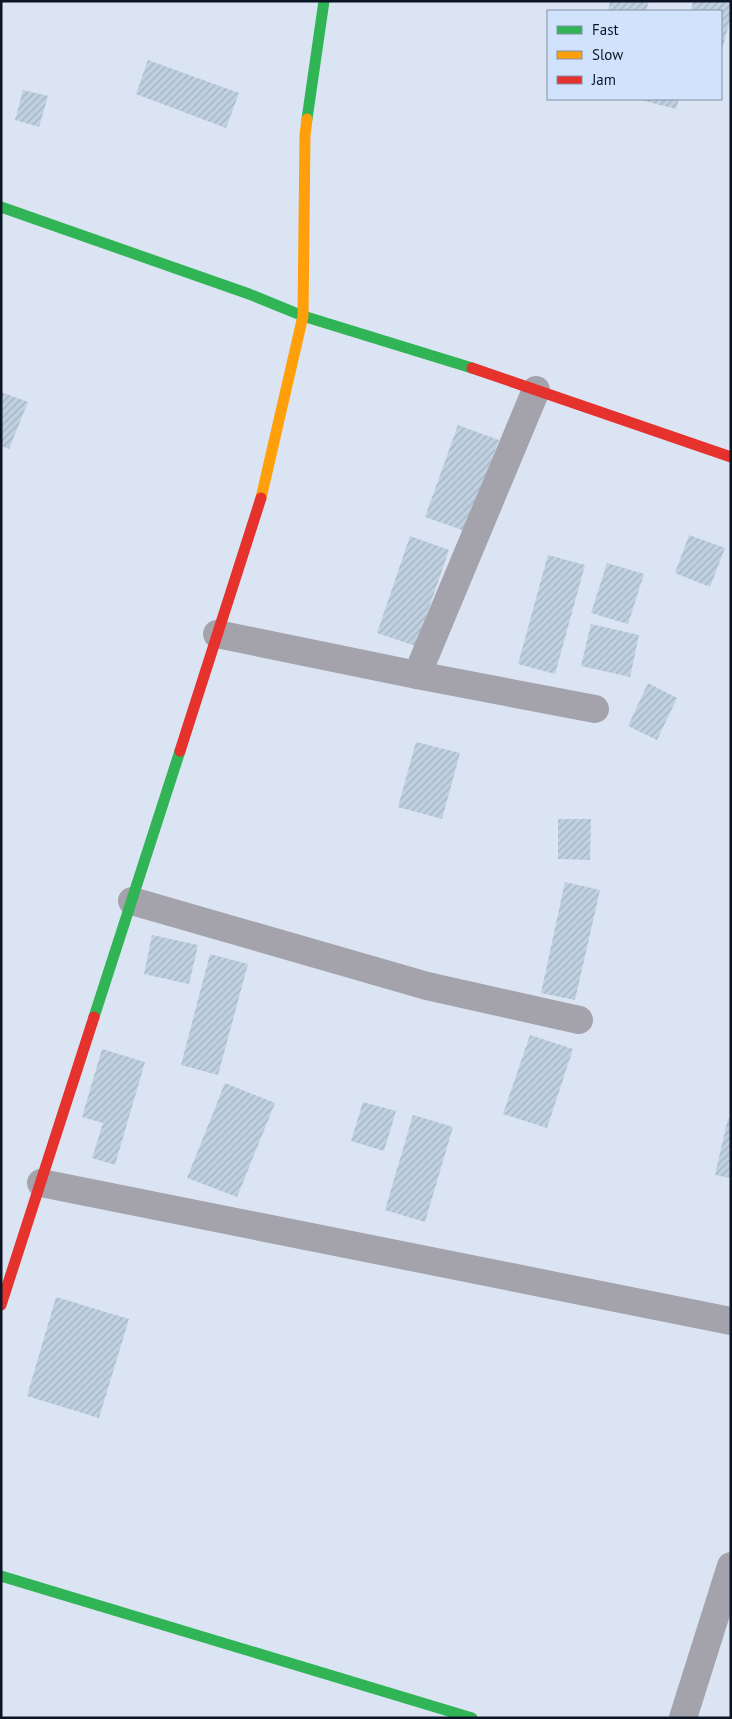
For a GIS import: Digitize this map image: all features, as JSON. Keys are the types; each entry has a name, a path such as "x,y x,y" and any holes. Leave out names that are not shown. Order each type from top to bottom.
{"main road":[{"path":"1,1305 263,492 303,316 305,135 324,1"},
{"path":"1,207 249,294 303,316 465,366 731,457"},
{"path":"1,1576 472,1718"}],"street":[{"path":"417,676 536,390"},
{"path":"217,634 417,676 595,709"},
{"path":"132,901 427,986 579,1020"},
{"path":"41,1183 731,1321"},
{"path":"683,1718 731,1566"}],"building":[{"path":"610,1 649,1 646,10 608,10"},
{"path":"693,1 719,1 731,4 731,16 722,50 722,10 691,10"},
{"path":"148,60 239,93 226,128 136,94"},
{"path":"23,90 48,96 39,127 15,120"},
{"path":"641,100 679,100 676,109"},
{"path":"1,392 28,402 9,449 1,446"},
{"path":"458,425 499,440 465,531 425,517"},
{"path":"689,535 725,548 710,587 675,573"},
{"path":"410,536 449,550 416,646 377,633"},
{"path":"548,555 585,565 555,674 518,664"},
{"path":"607,563 644,574 628,624 591,613"},
{"path":"591,624 639,635 630,677 581,666"},
{"path":"648,683 677,698 657,740 628,726"},
{"path":"416,742 460,753 442,819 398,807"},
{"path":"558,819 591,819 590,860 558,859"},
{"path":"565,882 600,890 575,1000 541,993"},
{"path":"152,935 198,945 189,984 144,974"},
{"path":"210,954 248,964 218,1075 181,1065"},
{"path":"530,1035 573,1049 547,1128 503,1114"},
{"path":"102,1049 145,1062 115,1165 92,1158 103,1123 82,1117"},
{"path":"225,1083 275,1103 237,1197 187,1178"},
{"path":"363,1102 396,1111 384,1151 351,1141"},
{"path":"413,1115 453,1127 425,1222 385,1210"},
{"path":"728,1118 731,1119 731,1178 715,1175"},
{"path":"56,1297 129,1319 99,1418 27,1396"}],"traffic: fast":[{"path":"307,119 324,1"},
{"path":"1,207 249,294 303,316 472,368"},
{"path":"94,1017 180,751"},
{"path":"1,1576 472,1718"}],"traffic: slow":[{"path":"261,498 303,316 305,135 307,119"}],"traffic: jam":[{"path":"472,368 731,457"},
{"path":"180,751 261,498"},
{"path":"1,1305 94,1017"}]}
